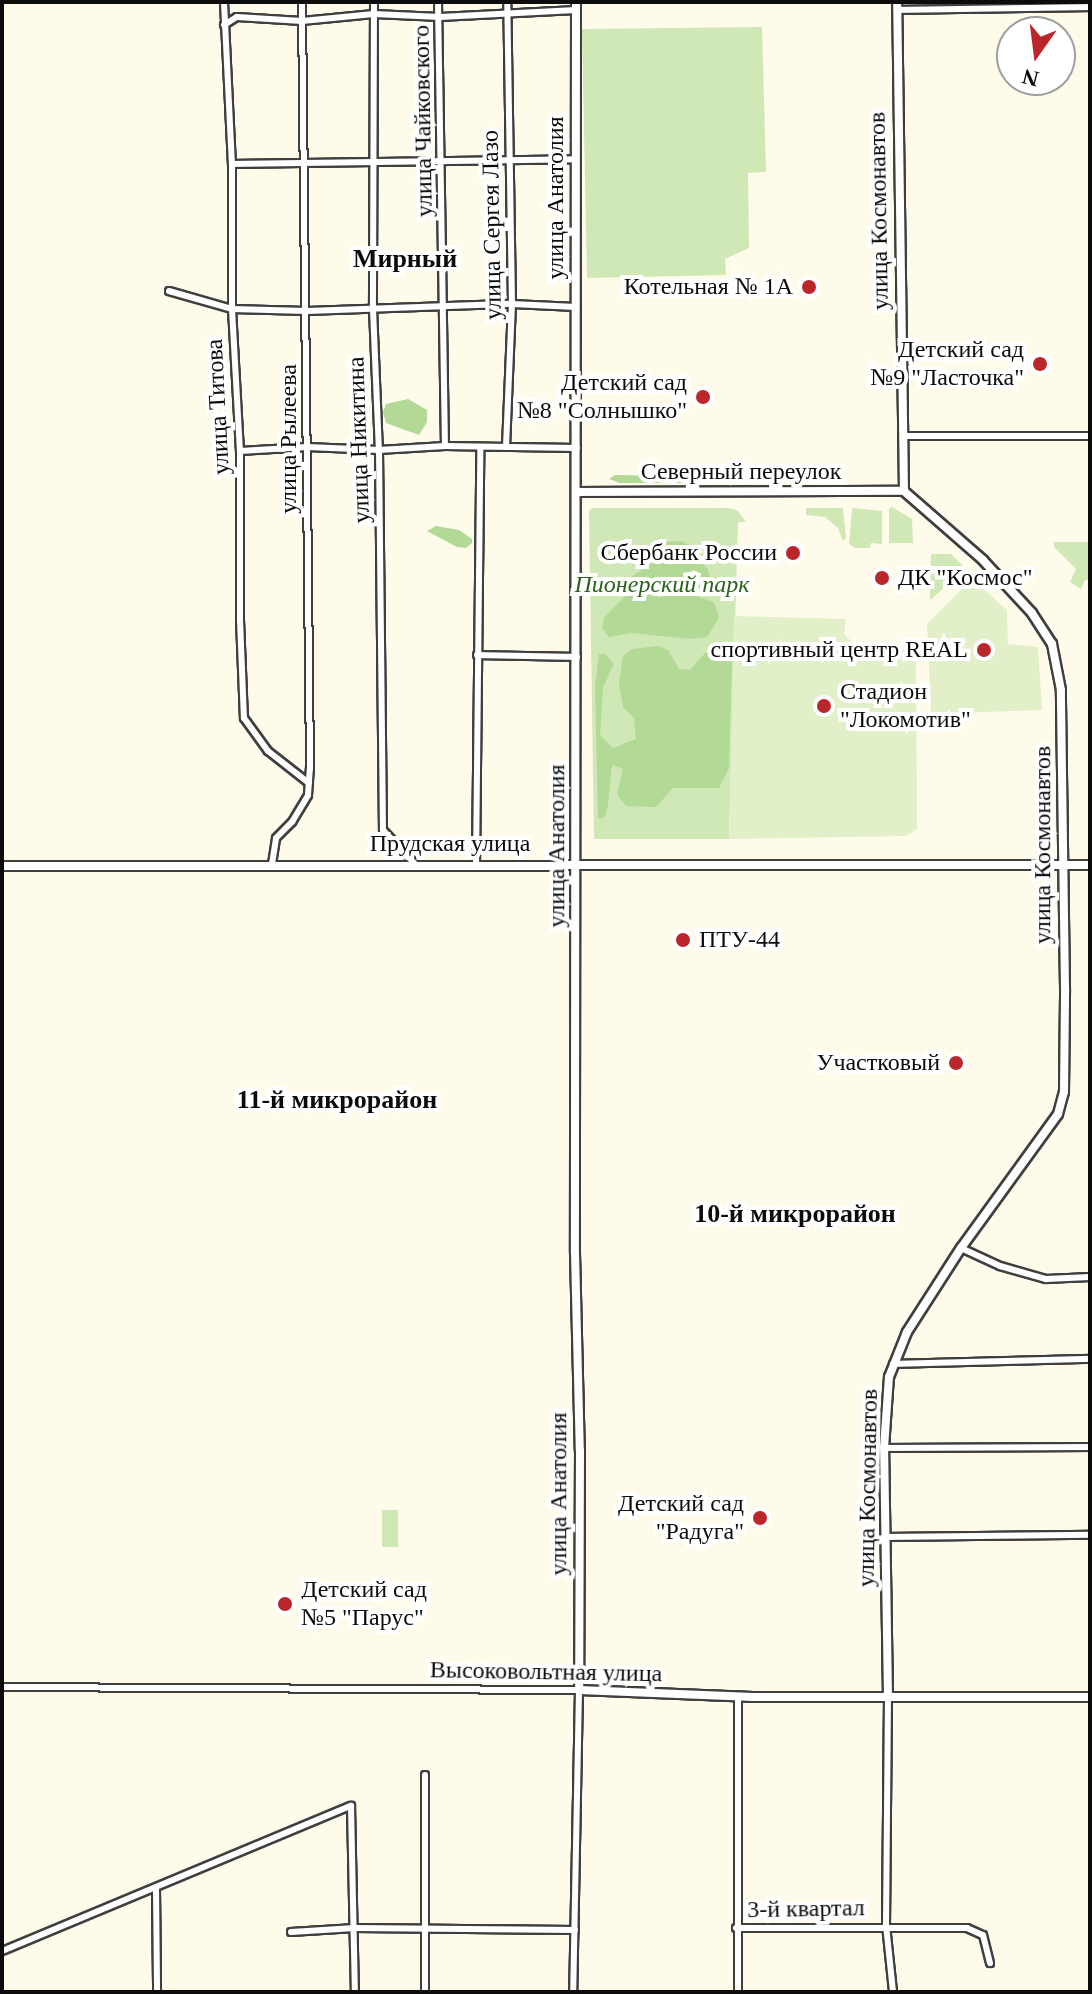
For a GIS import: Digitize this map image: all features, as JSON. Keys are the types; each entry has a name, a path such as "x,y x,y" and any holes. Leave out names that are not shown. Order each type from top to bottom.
{"street":[{"name":"улица Титова","path":"224,2 232,164 232,309 240,451 240,620 244,718 268,751 309,783"},
{"name":"улица Рылеева","path":"272,864 276,838 292,822 308,795 309,783 302,2"},
{"name":"улица Никитина","path":"374,2 373,309 379,450 383,830 415,864"},
{"name":"улица Чайковского","path":"438,2 445,446"},
{"name":"улица Сергея Лазо","path":"506,447 512,304 507,2"},
{"path":"224,25 237,17 302,21 374,14 440,17 508,14 576,6"},
{"name":"улица Анатолия","path":"576,6 578,864 575,1253 580,1451 579,1690"},
{"path":"897,6 1090,7"},
{"name":"улица Космонавтов","path":"888,1697 884,1448 893,1364 907,1332 961,1248 1043,1139 1061,1108 1064,1062 1061,690 1052,644 1032,613 983,560 904,491 897,6"},
{"path":"232,164 576,159"},
{"path":"169,291 232,309 307,311 512,304 576,307"},
{"path":"903,436 1090,436"},
{"path":"240,451 307,447 379,450 445,446 480,449 577,448"},
{"path":"476,865 480,449"},
{"name":"Северный переулок","path":"577,492 904,491"},
{"path":"477,655 577,657"},
{"name":"Прудская улица","path":"2,866 1090,865"},
{"path":"961,1248 1000,1266 1046,1279 1090,1277"},
{"path":"893,1364 1090,1359"},
{"path":"884,1448 1090,1447"},
{"path":"886,1537 1090,1535"},
{"name":"Высоковольтная улица","path":"2,1687 1090,1697"},
{"path":"573,1992 579,1690"},
{"name":"3-й квартал","path":"738,1696 736,1928 886,1925 967,1928 983,1935 990,1963"},
{"path":"888,1697 886,1925 893,1992"},
{"path":"425,1775 425,1992"},
{"path":"2,1951 351,1806 355,1992"},
{"path":"156,1889 157,1992"},
{"path":"291,1932 355,1928 575,1930"},
{"path":"736,1928 738,1992"}],"green space":[{"path":"762,27 766,172 748,173 749,248 725,259 726,275 587,278 582,29"},
{"path":"408,399 427,410 427,422 419,435 386,423 383,412 386,404"},
{"path":"615,475 733,477 735,480 726,483 620,483 609,479"},
{"path":"892,507 912,519 913,543 889,543 889,509"},
{"name":"Пионерский парк","path":"592,508 728,508 737,510 746,522 738,522 729,839 594,839 589,511"},
{"path":"806,508 843,508 846,538 843,541 838,528 825,517 806,515"},
{"path":"852,508 882,511 882,544 871,543 870,548 855,548 849,544"},
{"path":"436,526 459,530 472,539 472,543 466,548 457,547 427,531"},
{"path":"682,541 696,550 697,560 707,568 711,578 701,588 699,597 714,602 719,618 707,637 690,639 631,633 609,637 602,628 604,618 623,598 631,577 661,557 664,542"},
{"path":"1054,542 1090,542 1090,580 1085,580 1081,589 1070,582 1076,569 1054,547"},
{"path":"931,554 951,554 966,569 930,600"},
{"name":"спортивный центр REAL","path":"968,583 978,584 1007,610 1008,644 1038,647 1042,710 931,714 927,624"},
{"name":"Стадион \"Локомотив\"","path":"734,616 846,619 844,634 853,643 916,652 917,829 906,836 729,839"},
{"path":"658,646 668,650 679,669 690,670 705,653 719,653 732,658 729,768 719,788 673,788 656,807 626,806 617,794 623,769 612,765 605,817 598,819 595,686 599,654 605,654 614,664 603,687 600,735 613,748 636,739 634,718 623,707 619,684 623,656 632,649"},
{"path":"382,1510 398,1510 398,1547 382,1547"}],"place":[{"name":"Котельная № 1А","path":"809,287"},
{"name":"Детский сад №9 \"Ласточка\"","path":"1040,364"},
{"name":"Детский сад №8 \"Солнышко\"","path":"703,397"},
{"name":"Сбербанк России","path":"793,553"},
{"name":"ДК \"Космос\"","path":"882,578"},
{"name":"спортивный центр REAL","path":"984,650"},
{"name":"Стадион \"Локомотив\"","path":"824,706"},
{"name":"ПТУ-44","path":"683,940"},
{"name":"Участковый","path":"956,1063"},
{"name":"Детский сад \"Радуга\"","path":"760,1518"},
{"name":"Детский сад №5 \"Парус\"","path":"285,1604"}],"district":[{"name":"Мирный","path":"405,259"},
{"name":"11-й микрорайон","path":"337,1100"},
{"name":"10-й микрорайон","path":"795,1214"}]}
